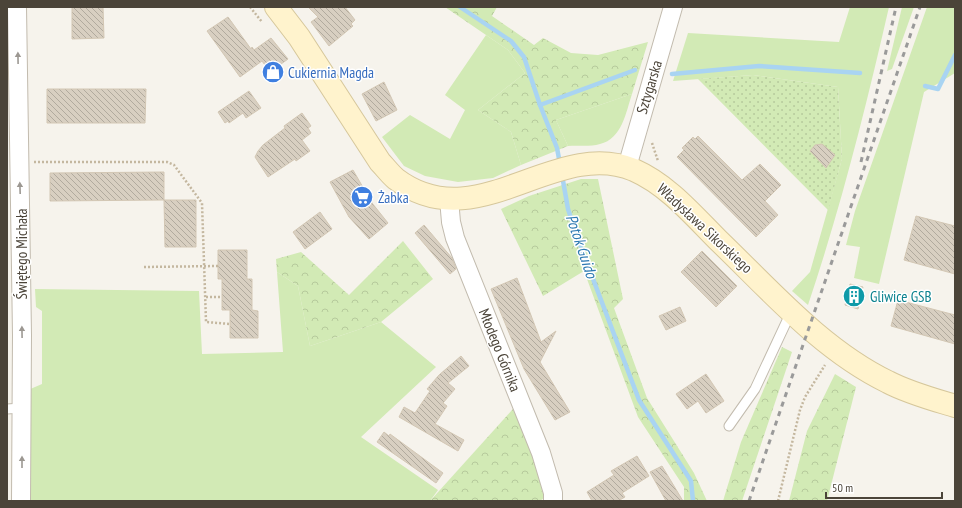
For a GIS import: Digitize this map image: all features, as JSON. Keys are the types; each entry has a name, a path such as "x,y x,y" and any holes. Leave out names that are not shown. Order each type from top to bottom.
{"street":[{"name":"Świętego Michała","path":"17,7 13,134 14,409 21,501"},
{"name":"Władysława Sikorskiego","path":"276,7 299,37 380,162 395,178 419,192 434,197 468,198 492,194 576,165 597,163 627,168 651,177 676,198 809,327 853,362 888,383 926,398 955,406"},
{"name":"Sztygarska","path":"627,168 673,7"},
{"name":"Młodego Górnika","path":"449,198 451,222 455,238 541,454 553,493 553,501"}],"lane":[{"path":"728,426 755,390 792,311"}],"path":[{"path":"651,137 653,150 661,167"},
{"path":"30,162 167,162 174,165 202,203 206,322 230,324"},
{"path":"144,267 218,266"},
{"path":"206,297 222,297"},
{"path":"778,501 800,410 805,397 829,358"}],"green space":[{"path":"445,7 497,7 492,16 534,45 543,38 571,53 598,55 648,42 632,94 556,120 568,146 521,165 511,132 478,110 525,73 508,50"},
{"path":"850,7 889,7 852,157 808,305 792,291 810,272 842,159 838,87 753,75 673,81 688,33 839,42"},
{"path":"902,7 914,7 892,69 887,71"},
{"path":"927,7 955,7 955,73 924,92 879,284 854,278 860,247 846,245 855,211"},
{"path":"486,35 508,50 525,73 478,110 511,132 521,165 493,178 458,182 425,176 404,166 382,137 410,115 450,139 465,110 445,95"},
{"path":"753,75 838,87 842,159 828,210 698,79"},
{"path":"632,94 622,124 613,137 596,145 568,146 556,120"},
{"path":"581,179 598,179 623,299 614,308 647,398 694,473 707,501 684,501 684,487 638,417 584,271 543,296 501,209 529,196"},
{"path":"403,241 433,279 381,322 310,346 298,286 277,272 276,259 301,252 349,295"},
{"path":"277,272 298,286 310,346 381,322 436,367 361,437 438,490 430,501 27,501 28,390 42,384 42,311 36,307 35,289 199,291 202,354 283,352"},
{"path":"782,347 792,352 742,501 723,501 741,442"},
{"path":"835,374 856,387 827,501 789,501 807,431"},
{"path":"513,409 537,464 544,498 540,501 430,501"}],"building":[{"path":"72,7 103,7 104,38 72,39"},
{"path":"308,7 345,7 355,20 351,24 353,26 329,46 311,22 318,17"},
{"path":"228,17 251,49 252,47 254,50 271,38 288,59 270,72 262,61 240,77 207,31"},
{"path":"384,82 397,110 376,121 362,94"},
{"path":"47,89 146,89 145,123 47,123"},
{"path":"249,91 261,108 246,118 243,113 229,123 228,121 225,123 218,112"},
{"path":"302,113 311,126 308,128 311,133 302,140 310,151 268,177 255,157 258,151 263,145 285,128 284,126"},
{"path":"698,136 742,180 760,164 781,185 765,201 778,215 756,237 677,157 684,150 682,148 693,137 695,139"},
{"path":"822,144 835,155 826,168 810,151 815,145"},
{"path":"353,170 372,203 388,223 369,239 349,217 330,182"},
{"path":"164,172 164,200 50,201 50,173"},
{"path":"164,200 196,200 196,247 165,247"},
{"path":"320,212 332,229 305,249 293,232"},
{"path":"916,216 955,226 955,274 904,260"},
{"path":"424,225 452,258 456,269 450,274 415,233"},
{"path":"218,250 247,250 247,279 252,279 252,310 258,311 258,338 230,338 230,310 222,310 222,279 218,279"},
{"path":"702,251 737,286 716,307 681,272"},
{"path":"517,278 541,342 556,331 540,362 570,412 555,420 524,369 491,289"},
{"name":"Gliwice GSB","path":"850,284 863,287 858,309 845,305"},
{"path":"898,300 955,315 955,344 891,326"},
{"path":"680,307 686,321 666,330 659,316"},
{"path":"461,356 469,366 448,383 455,389 443,403 447,406 435,424 464,440 458,451 399,417 404,407 415,413 430,391 427,389 439,375"},
{"path":"706,374 724,401 706,413 698,401 687,409 676,394"},
{"path":"384,432 389,436 390,434 443,473 436,483 377,442"},
{"path":"637,456 649,476 622,493 625,497 618,501 592,501 587,492 614,475 611,471"},
{"path":"662,466 683,501 666,501 650,472"}],"waterway":[{"name":"Potok Guido","path":"460,7 511,41 524,57 540,105 557,148 560,164"},
{"path":"925,86 938,89 955,55"},
{"path":"672,74 759,66 860,73"},
{"path":"540,105 635,70"},
{"name":"Potok Guido","path":"562,175 568,209 579,242 639,400 691,481 693,501"}],"railway":[{"path":"861,162 896,7"},
{"path":"749,501 920,7"}],"place":[{"name":"Cukiernia Magda","path":"273,72"},
{"name":"Żabka","path":"362,197"},
{"name":"Gliwice GSB","path":"854,296"}]}
